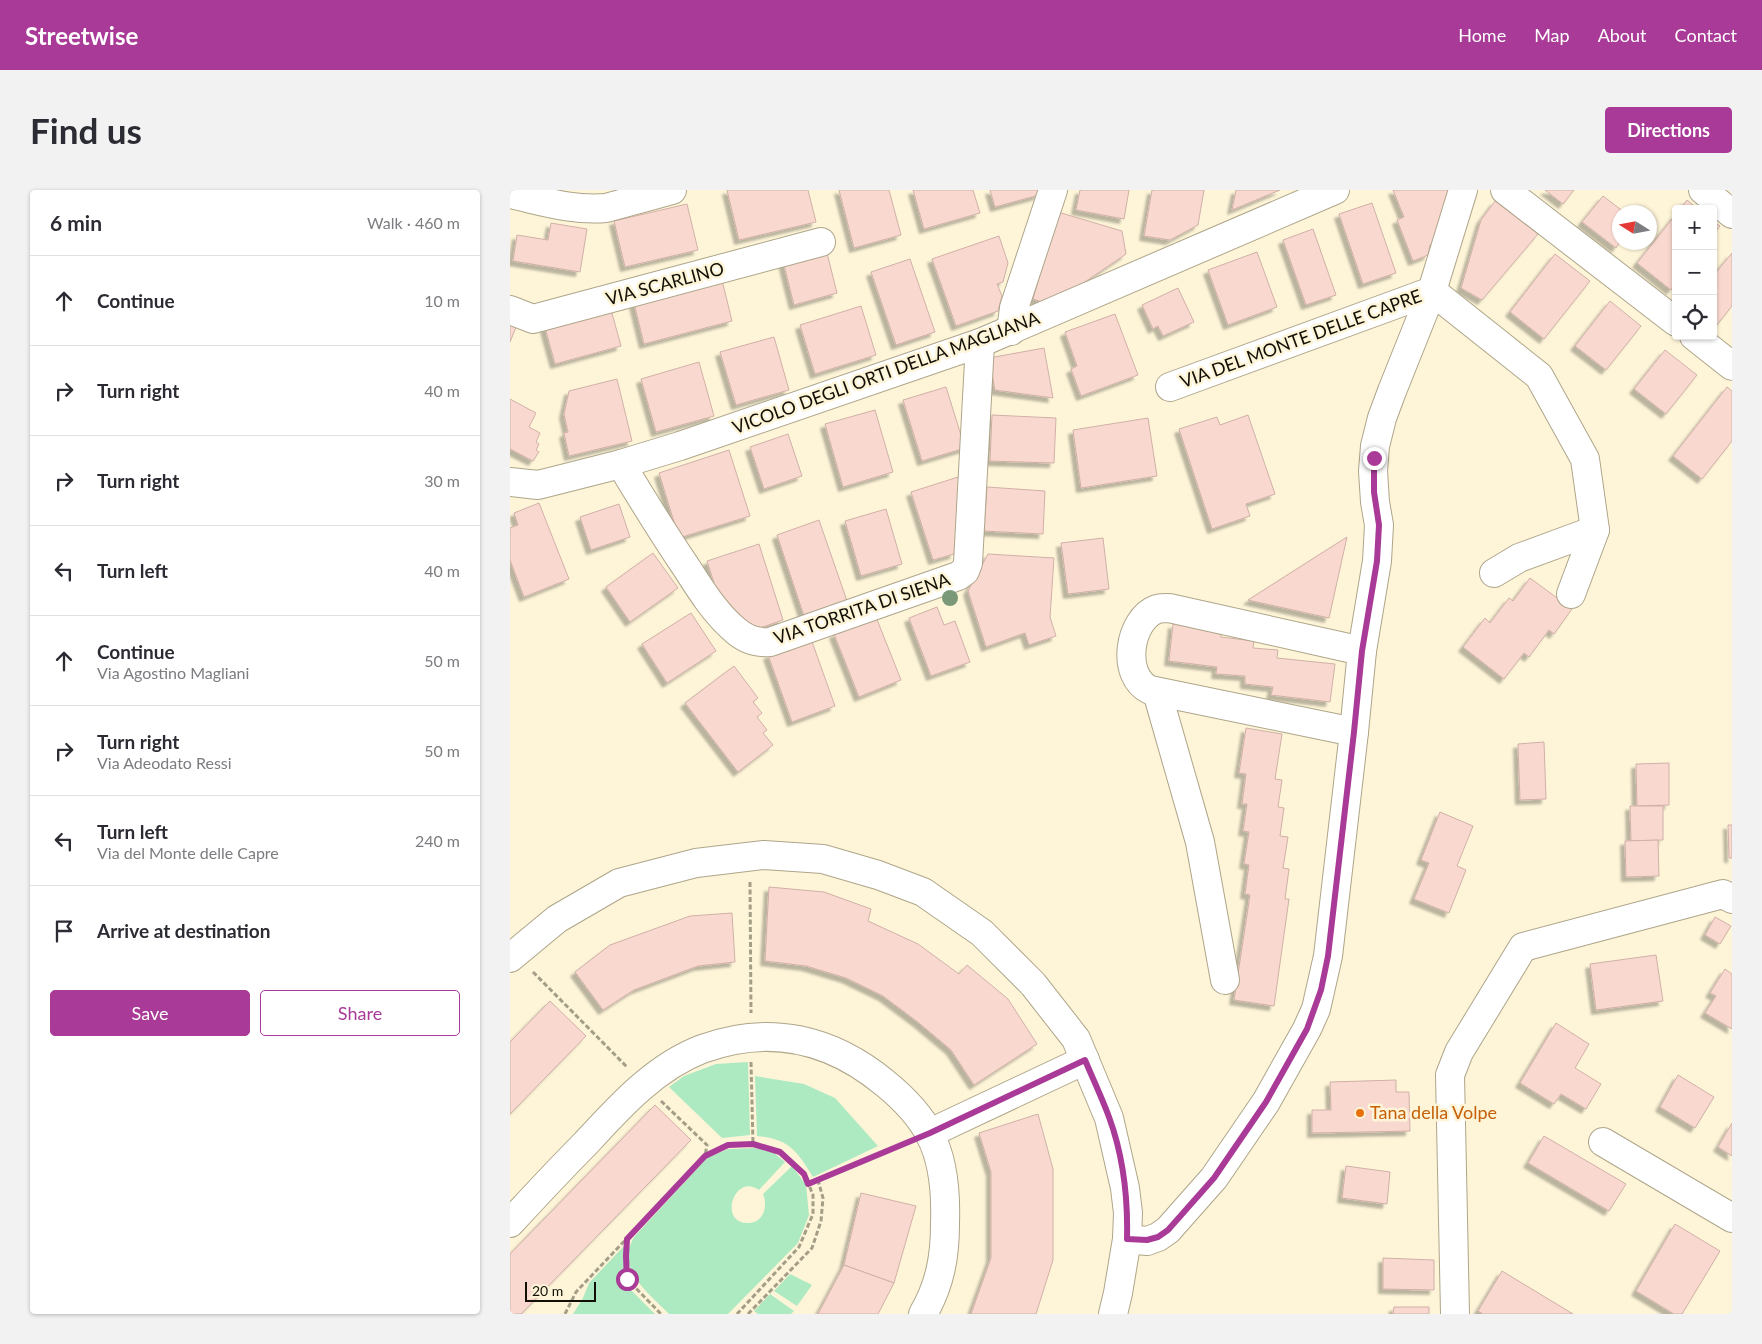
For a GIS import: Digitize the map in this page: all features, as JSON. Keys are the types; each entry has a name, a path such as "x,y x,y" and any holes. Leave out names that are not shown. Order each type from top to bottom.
{"street":[{"path":"510,194 568,207 596,209 672,190"},
{"path":"1011,331 1014,308 1053,190"},
{"name":"VICOLO DEGLI ORTI DELLA MAGLIANA","path":"510,482 538,485 621,464 680,446 980,343 1335,190"},
{"name":"VIA DEL MONTE DELLE CAPRE","path":"1127,1239 1147,1240 1168,1230 1214,1178 1266,1102 1307,1029 1317,1003 1328,956 1362,651 1378,550 1379,525 1373,471 1375,446 1382,418 1432,291 1462,190"},
{"path":"1505,190 1672,319"},
{"path":"1703,190 1732,214"},
{"name":"VIA SCARLINO","path":"510,310 533,319 821,242"},
{"path":"1432,291 1539,376 1585,459 1594,530 1571,594"},
{"name":"VIA DEL MONTE DELLE CAPRE","path":"1170,387 1432,291"},
{"path":"1699,340 1732,366"},
{"name":"VIA TORRITA DI SIENA","path":"621,464 652,516 701,590 718,612 744,636 761,643 770,642 958,576 964,571 968,563 980,343"},
{"path":"1494,573 1519,558 1594,530"},
{"path":"1354,732 1150,690 1140,684 1132,667 1131,658 1134,639 1140,625 1148,614 1161,608 1169,608 1362,651"},
{"path":"1158,692 1200,842 1225,980"},
{"path":"512,956 557,919 619,882 696,863 764,855 823,859 878,875 923,892 982,933 1033,984 1076,1039 1109,1118 1118,1153 1127,1205 1127,1239 1118,1293 1112,1314"},
{"path":"1455,1314 1450,1075 1458,1052 1523,947 1724,894 1732,899"},
{"path":"510,1222 618,1109 644,1085 667,1068 690,1054 730,1040 773,1036 798,1040 829,1048 864,1067 894,1091 913,1110 930,1133 938,1155 946,1208 945,1243 939,1279 923,1314"},
{"path":"930,1133 1085,1060"},
{"path":"1603,1142 1732,1218"}],"path":[{"path":"749,857 753,1144"},
{"path":"512,956 707,1145 705,1156"},
{"path":"808,1184 930,1133"},
{"path":"565,1314 576,1292 705,1156 728,1145 753,1144 780,1152 804,1174 812,1195 813,1214 799,1247 737,1314"},
{"path":"748,1314 812,1248 821,1221 823,1198 818,1180"},
{"path":"627,1239 627,1279 660,1314"}],"green space":[{"path":"748,1062 750,1135 722,1138 669,1087 684,1076 716,1064"},
{"path":"755,1076 804,1084 835,1098 878,1146 813,1177 797,1153 785,1143 757,1136"},
{"path":"755,1148 774,1153 785,1162 759,1190 750,1186 743,1188 737,1193 733,1200 734,1216 739,1221 748,1223 758,1220 765,1208 763,1194 792,1166 806,1185 809,1215 798,1243 728,1314 669,1314 648,1294 631,1270 628,1252 634,1237 707,1158 728,1149"},
{"path":"624,1246 624,1277 632,1291 655,1314 573,1314 583,1298 589,1283"},
{"path":"790,1274 812,1285 797,1306 774,1291"},
{"path":"770,1294 794,1311 791,1314 758,1314 754,1311"}],"building":[{"path":"727,190 808,190 816,222 739,240"},
{"path":"839,190 889,190 901,235 854,248"},
{"path":"913,190 973,190 980,213 924,229"},
{"path":"990,190 1038,190 1039,195 995,207"},
{"path":"1080,190 1129,190 1124,219 1076,210"},
{"path":"1152,190 1204,190 1198,225 1170,240 1144,236"},
{"path":"1236,190 1280,190 1232,210"},
{"path":"1393,190 1449,190 1436,243 1430,245 1428,255 1413,261 1397,220 1404,217"},
{"path":"1545,190 1574,190 1563,204"},
{"path":"1603,196 1615,205 1612,205 1612,245 1582,222"},
{"path":"1687,200 1693,205 1683,205"},
{"path":"1495,201 1538,234 1482,300 1461,288 1481,220"},
{"path":"1372,203 1396,273 1363,284 1339,214"},
{"path":"687,204 698,250 625,267 614,221"},
{"path":"1058,212 1122,231 1126,254 1051,305 1033,299"},
{"path":"1672,219 1671,290 1637,263 1647,250 1657,250 1657,238"},
{"path":"551,223 587,229 580,272 513,261 517,235 548,240"},
{"path":"1313,229 1336,295 1306,305 1283,240"},
{"path":"999,236 1008,263 1003,282 997,284 1002,296 998,311 956,326 932,259"},
{"path":"825,245 837,293 794,305 782,257"},
{"path":"1257,252 1277,307 1228,325 1208,270"},
{"path":"1732,253 1732,306 1717,325 1717,295 1717,271"},
{"path":"1555,254 1590,281 1544,339 1510,312"},
{"path":"910,259 935,332 896,345 871,272"},
{"path":"721,276 732,321 644,344 633,299"},
{"path":"1178,288 1194,322 1163,336 1158,326 1153,329 1142,305"},
{"path":"1610,301 1641,326 1606,370 1575,346"},
{"path":"610,306 621,346 555,364 544,324"},
{"path":"861,306 876,355 815,374 800,325"},
{"path":"1115,314 1138,375 1081,396 1071,369 1077,366 1065,332"},
{"path":"510,317 519,320 510,342"},
{"path":"774,337 789,390 736,405 720,352"},
{"path":"1044,348 1053,398 995,390 989,358"},
{"path":"1665,350 1697,375 1666,414 1634,389"},
{"path":"699,362 714,416 656,432 641,379"},
{"path":"617,379 632,441 569,456 564,433 568,432 564,414 569,391"},
{"path":"946,387 965,448 922,461 903,400"},
{"path":"1727,387 1732,391 1732,441 1702,479 1673,456"},
{"path":"510,399 536,413 529,427 540,433 536,442 539,444 536,450 539,452 533,461 510,449"},
{"path":"875,410 893,472 843,487 825,424"},
{"path":"992,415 1056,418 1054,463 990,461"},
{"path":"1248,415 1275,494 1246,504 1250,516 1212,529 1179,429 1217,417 1220,425"},
{"path":"1148,418 1157,476 1081,488 1073,430"},
{"path":"788,434 802,476 764,489 750,447"},
{"path":"729,450 750,516 679,538 659,473"},
{"path":"958,477 963,493 954,554 933,560 911,492"},
{"path":"987,487 1045,491 1043,534 984,531"},
{"path":"539,503 569,579 524,597 510,560 510,528 518,525 514,513"},
{"path":"619,504 630,537 591,550 580,517"},
{"path":"886,509 902,564 861,576 845,521"},
{"path":"819,520 847,601 804,616 777,535"},
{"path":"1347,537 1329,618 1248,600"},
{"path":"1103,538 1109,589 1068,594 1061,543"},
{"path":"759,544 783,620 751,631 716,589 707,561"},
{"path":"653,553 678,588 630,622 606,587"},
{"path":"988,554 1054,558 1050,617 1056,636 1029,645 1025,633 986,647 968,591"},
{"path":"1530,578 1572,609 1554,634 1549,630 1529,657 1524,653 1504,679 1463,647 1485,618 1490,623 1509,598 1513,601"},
{"path":"937,607 944,625 955,621 970,662 931,676 909,618"},
{"path":"691,613 716,651 667,683 642,644"},
{"path":"876,617 901,680 859,697 834,634"},
{"path":"1173,624 1221,629 1221,637 1254,641 1253,648 1278,650 1277,658 1335,664 1330,702 1271,695 1273,687 1245,684 1245,676 1216,674 1217,667 1169,661"},
{"path":"811,639 835,706 792,722 768,655"},
{"path":"734,666 758,698 753,702 762,713 757,717 767,730 763,733 773,745 738,772 685,703"},
{"path":"1246,728 1282,734 1275,779 1282,780 1278,807 1284,808 1280,836 1288,837 1283,868 1289,869 1285,899 1289,899 1274,1006 1234,1000 1250,895 1245,894 1249,865 1244,864 1249,832 1243,831 1247,804 1242,804 1246,774 1239,773"},
{"path":"1544,742 1546,799 1520,800 1518,744"},
{"path":"1669,763 1669,805 1637,806 1636,764"},
{"path":"1630,806 1663,806 1663,840 1631,841"},
{"path":"1440,812 1473,826 1457,866 1466,870 1449,913 1414,899 1429,863 1421,860"},
{"path":"1728,825 1732,825 1732,858 1729,858"},
{"path":"1658,840 1659,876 1626,877 1625,841"},
{"path":"769,887 824,892 871,909 868,921 918,944 959,974 967,965 1008,999 1037,1044 974,1085 951,1050 883,996 846,978 806,966 765,961"},
{"path":"732,913 735,962 698,966 634,990 603,1010 575,972 610,945 690,916"},
{"path":"1715,917 1731,926 1720,944 1705,935"},
{"path":"1656,955 1663,1001 1596,1010 1590,964"},
{"path":"1725,969 1732,974 1732,1029 1705,1013 1716,996 1710,993"},
{"path":"550,1001 586,1036 510,1114 510,1042"},
{"path":"1556,1023 1589,1044 1575,1068 1601,1084 1586,1109 1561,1094 1554,1104 1520,1083"},
{"path":"1678,1075 1714,1097 1695,1128 1660,1107"},
{"path":"1396,1080 1396,1092 1409,1092 1410,1131 1312,1133 1312,1110 1331,1110 1330,1082"},
{"path":"655,1105 691,1140 521,1314 510,1314 510,1254"},
{"path":"1038,1114 1053,1169 1053,1260 1036,1314 971,1314 991,1258 991,1172 979,1133"},
{"path":"1732,1123 1732,1156 1718,1147"},
{"path":"1544,1136 1626,1184 1609,1211 1528,1163"},
{"path":"1346,1166 1390,1172 1387,1204 1342,1198"},
{"path":"861,1193 916,1206 894,1283 844,1265"},
{"path":"1675,1224 1720,1251 1682,1314 1674,1314 1636,1291"},
{"path":"1383,1258 1434,1260 1434,1290 1383,1289"},
{"path":"844,1265 894,1283 878,1314 818,1314"},
{"path":"1502,1271 1573,1314 1483,1314 1478,1311"},
{"path":"1394,1307 1429,1307 1429,1314 1393,1314"}],"place":[{"name":"Tana della Volpe","path":"1360,1113"}],"route":[{"path":"627,1279 627,1239 705,1156 728,1145 753,1144 780,1152 804,1174 808,1184 930,1133 1085,1060 1109,1118 1118,1153 1128,1213 1127,1239 1147,1240 1158,1237 1168,1230 1214,1178 1266,1102 1307,1029 1316,1009 1328,956 1362,651 1377,561 1379,525 1374,492 1374,458"}]}
